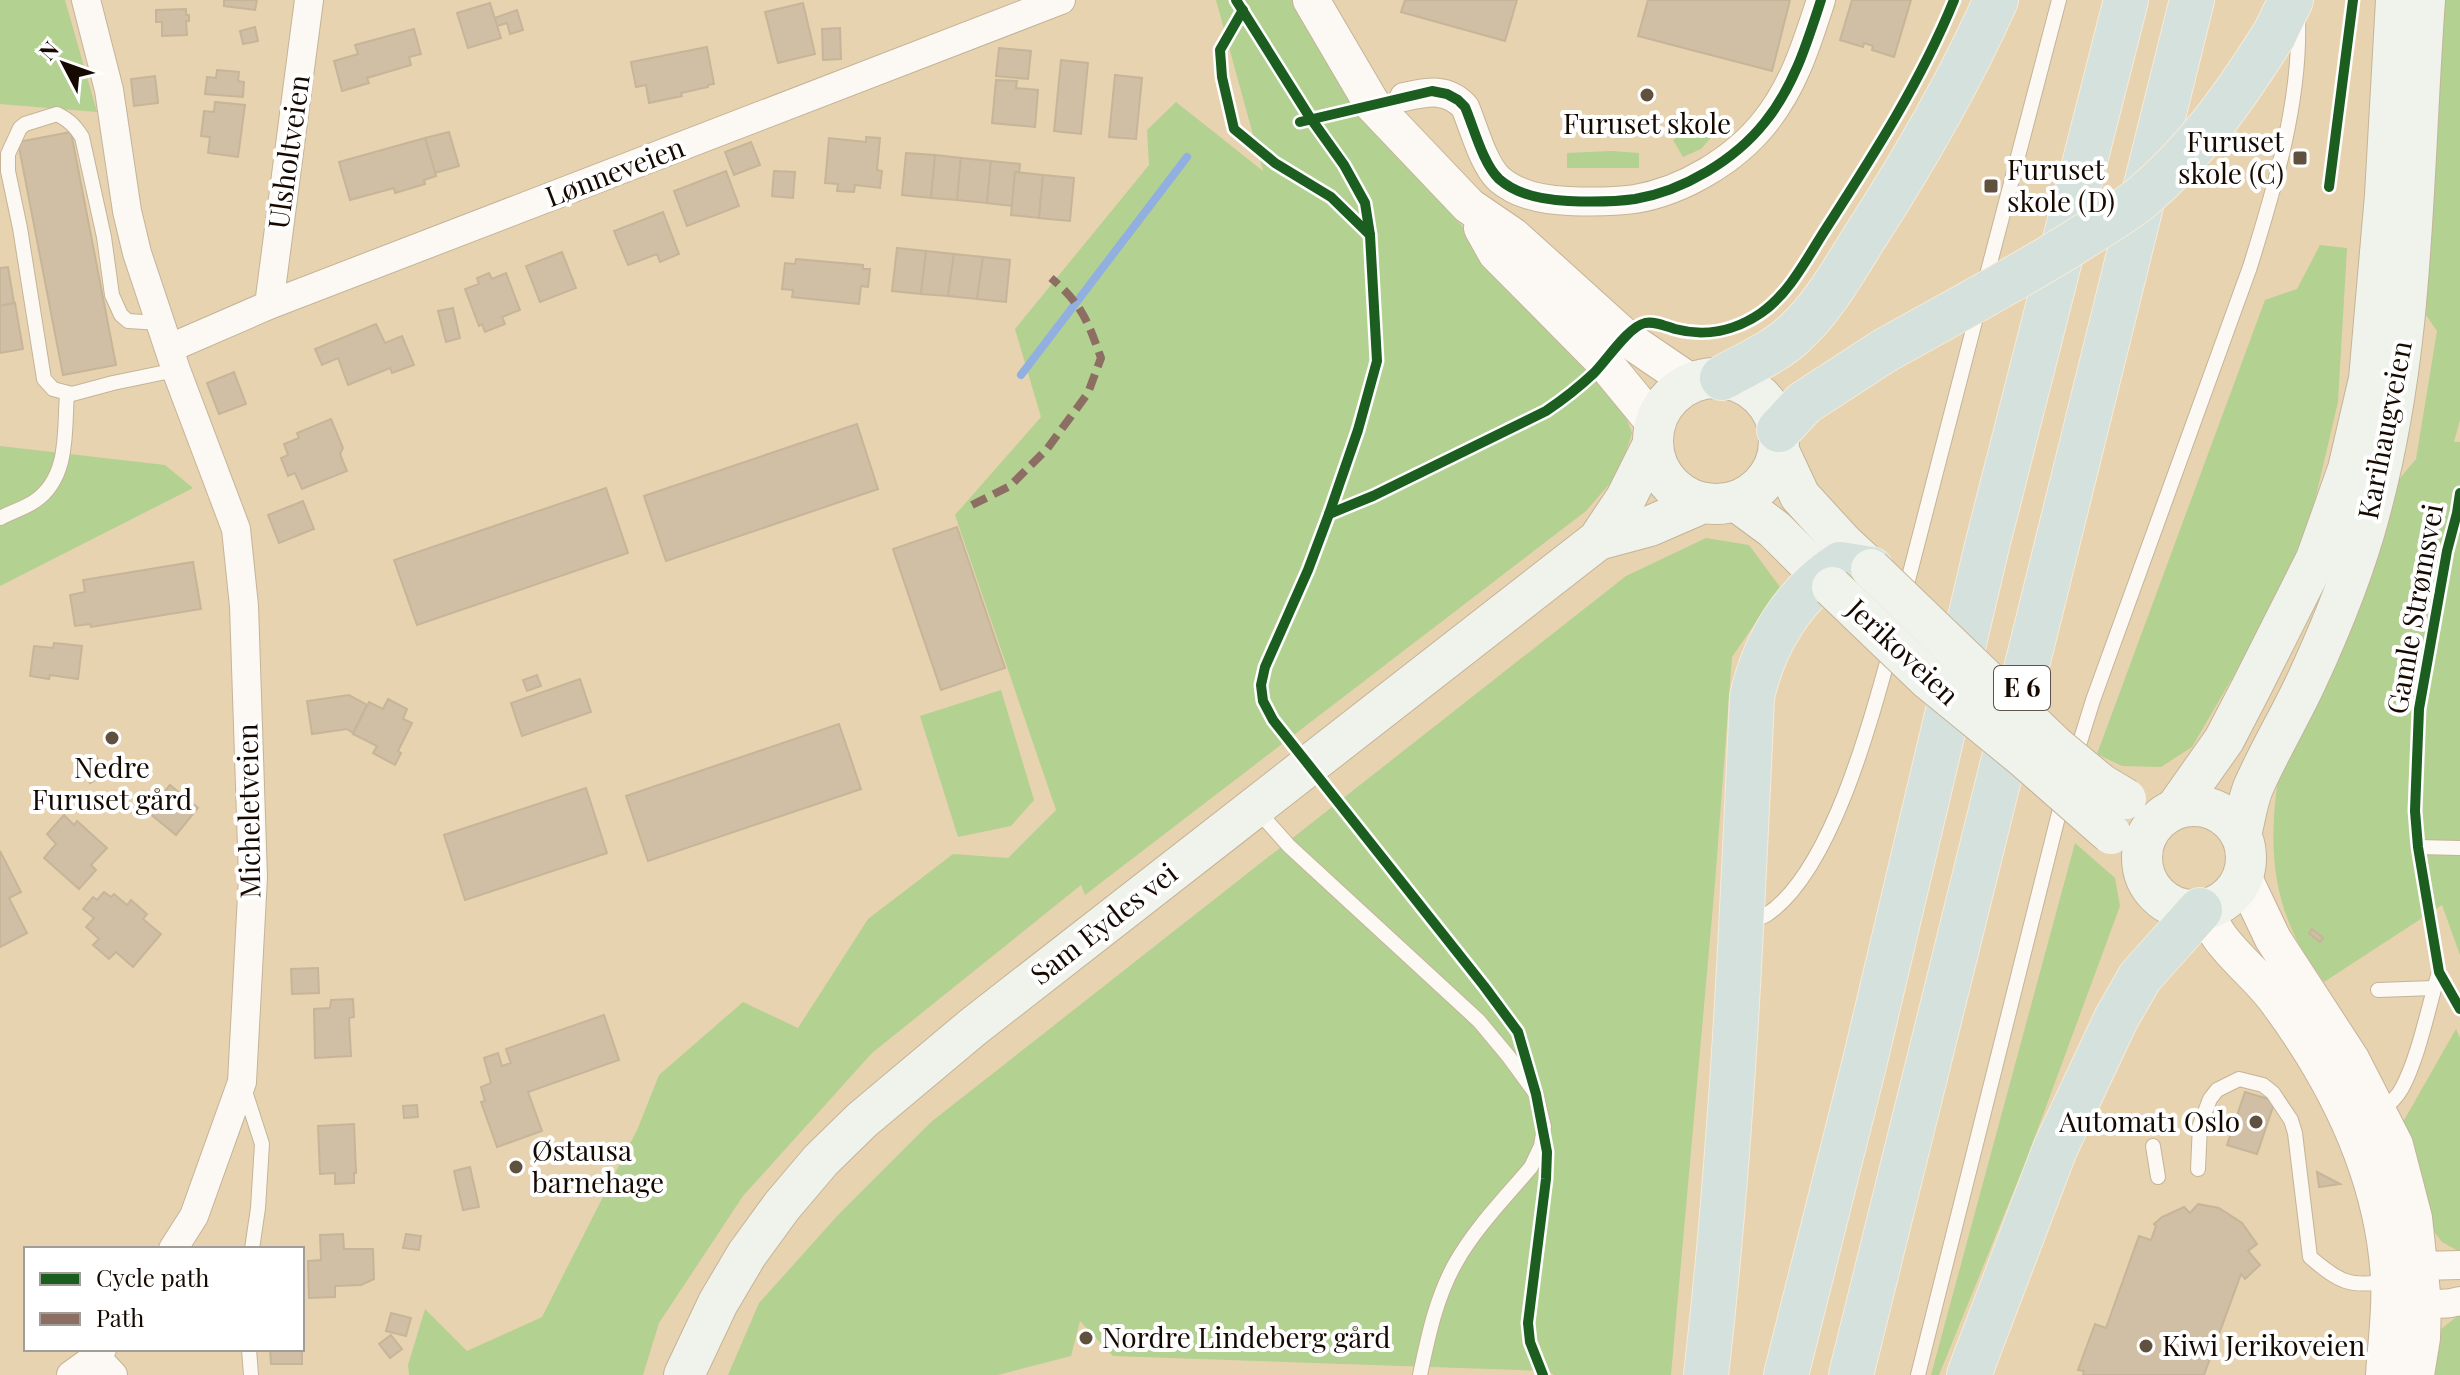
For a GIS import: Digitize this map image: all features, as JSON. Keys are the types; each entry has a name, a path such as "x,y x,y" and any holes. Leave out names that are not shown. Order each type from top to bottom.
{"highway":[{"path":"1707,380 1775,349 1809,319 1869,231 1935,123 1996,0"},
{"name":"E 6","path":"1786,1375 1861,1076 1987,546 2126,0"},
{"name":"E 6","path":"1851,1375 2192,0"},
{"path":"1779,441 1804,403 1827,386 2056,254 2139,200 2205,135 2238,92 2288,11"},
{"path":"1706,1375 1715,1294 1742,926 1752,697 1768,645 1779,626 1842,568"},
{"path":"1969,1375 2055,1149 2116,1019 2140,977 2202,910"}],"main road":[{"name":"Karihaugveien","path":"2170,811 2224,740 2316,559 2348,469 2369,379 2385,195 2396,0"},
{"name":"Karihaugveien","path":"2241,835 2252,791 2307,680 2352,570 2380,468 2399,371 2410,280 2425,0"},
{"path":"1654,434 1669,399 1679,390 1707,380"},
{"name":"Jerikoveien","path":"1707,380 1736,381 1750,387 1771,409 1779,441 1800,496 1842,568"},
{"name":"Jerikoveien","path":"1654,434 1656,460 1668,482 1687,497 1720,502 1842,568 2101,784 2146,880 2162,900 2174,907 2202,910"},
{"name":"Sam Eydes vei","path":"684,1375 718,1303 747,1254 821,1160 862,1120 961,1036 1598,540 1626,498 1654,434"},
{"path":"1720,502 1752,493 1764,482 1773,467 1779,441"},
{"name":"Sam Eydes vei","path":"1598,540 1720,502"},
{"name":"Jerikoveien","path":"2118,816 2170,811 2191,805 2207,807 2221,813 2241,835"},
{"path":"2142,867 2143,843 2155,822 2170,811"},
{"path":"2202,910 2228,898 2243,876 2246,849 2241,835"}],"street":[{"name":"Micheletveien","path":"86,0 109,90 127,211 137,253 236,529 242,582 253,877 242,1082 194,1216 174,1247"},
{"name":"Ulsholtveien","path":"269,305 309,0"},
{"name":"Lønneveien","path":"169,347 269,305 1061,0"},
{"name":"Jerikoveien","path":"1311,0 1372,104 1469,206 1513,236 1626,338 1707,380"},
{"path":"1404,97 1432,91 1458,100 1465,107 1488,165 1497,177 1522,193 1565,201 1601,203 1638,198 1674,188 1722,161 1750,139 1785,93 1803,55 1821,0"},
{"name":"Jerikoveien","path":"1469,206 1496,253 1604,362 1654,434"},
{"path":"2243,876 2273,939 2351,1059 2395,1145 2414,1218 2384,1375"},
{"path":"2202,910 2220,937 2275,998 2299,1031 2352,1127 2374,1188 2385,1231 2404,1273 2423,1302 2422,1338 2416,1375"},
{"path":"2404,1273 2460,1265"},
{"path":"2423,1302 2446,1305 2460,1301"},
{"path":"71,1375 104,1360"}],"lane":[{"path":"1742,926 1765,915 1810,867 1831,828 1857,758 1882,680 2059,0"},
{"path":"1918,1375 2056,820 2093,700 2270,204 2297,62 2288,11"},
{"path":"57,114 76,127 82,137 104,237 112,295 121,315 169,347 113,383 67,394 53,389 44,379 8,171 8,154 14,138 25,124 57,114"},
{"path":"0,518 35,501 50,487 60,471 67,394"},
{"path":"1253,807 1289,846 1479,1021 1536,1094 1544,1127 1537,1156 1455,1264 1430,1328 1420,1375"},
{"path":"2418,847 2460,848"},
{"path":"2379,1111 2391,1104 2402,1088 2439,972"},
{"path":"2378,990 2434,988"},
{"path":"2198,1169 2200,1125 2210,1099 2217,1090 2239,1079 2263,1085 2273,1093 2291,1120 2295,1133 2310,1257 2339,1279 2354,1285 2404,1273"},
{"path":"242,1082 262,1144 252,1247"},
{"path":"2153,1146 2158,1177"},
{"path":"249,1351 251,1375"}],"green space":[{"path":"0,0 65,0 97,112 0,104"},
{"path":"1216,0 1293,0 1372,129 1620,401 1632,433 1619,473 1586,511 1085,895 1081,885 872,1053 743,1196 659,1323 643,1375 409,1375 408,1365 425,1309 467,1351 542,1317 638,1128 659,1075 743,1002 798,1028 868,919 953,854 1008,858 1056,810 955,515 1041,417 1015,329 1149,165 1147,130 1176,102 1263,171"},
{"path":"2443,0 2460,0 2460,420 2454,442 2460,442 2460,955 2442,905 2324,982 2300,946 2282,903 2274,859 2276,791 2280,768 2395,484 2416,459 2437,331 2426,315"},
{"path":"1712,124 1716,132 1701,149 1683,157 1673,140 1689,130"},
{"path":"1567,153 1639,153 1639,168 1567,168"},
{"path":"2320,245 2347,248 2338,402 2311,517 2270,613 2192,747 2161,767 2122,766 2097,754 2265,300 2297,289"},
{"path":"0,446 165,465 193,488 0,586"},
{"path":"1706,538 1749,545 1780,587 1732,657 1671,1375 1554,1375 1548,1371 1113,1356 1080,1321 1071,1356 998,1375 728,1375 759,1303 839,1214 931,1122 1626,576"},
{"path":"1001,690 1034,800 1011,826 958,837 920,716"},
{"path":"2075,843 2115,878 2120,906 2026,1161 1939,1375 1931,1375"},
{"path":"2456,1029 2460,1038 2460,1252 2442,1242 2425,1220 2403,1122"},
{"path":"2460,1314 2460,1375 2429,1375 2440,1330"}],"building":[{"path":"224,0 257,0 255,10 224,6"},
{"path":"1405,0 1517,0 1505,41 1401,12"},
{"path":"1648,0 1790,0 1772,71 1638,36"},
{"path":"1852,0 1911,0 1894,57 1872,50 1873,46 1864,43 1863,47 1840,40"},
{"path":"490,3 501,38 468,48 457,13"},
{"path":"803,3 815,54 778,63 765,12"},
{"path":"186,9 186,15 189,15 187,35 162,36 162,22 156,22 156,10"},
{"path":"517,10 523,30 510,34 507,23 497,26 495,18"},
{"path":"255,27 258,41 243,44 240,31"},
{"path":"840,28 841,59 823,60 822,29"},
{"path":"414,29 421,54 409,57 411,65 367,78 369,83 342,91 334,61 358,54 355,45"},
{"path":"707,47 714,84 681,93 682,96 649,103 646,85 636,87 631,62"},
{"path":"999,48 1031,51 1028,79 996,76"},
{"path":"1061,60 1088,63 1081,134 1054,131"},
{"path":"217,70 239,72 238,81 244,82 243,97 205,94 207,77 216,78"},
{"path":"1115,75 1142,78 1136,139 1109,137"},
{"path":"155,76 158,103 134,106 131,79"},
{"path":"996,80 1017,81 1016,88 1038,90 1035,127 992,123"},
{"path":"215,102 245,105 238,157 208,153 210,137 201,136 204,111 214,112"},
{"path":"71,132 116,365 63,375 18,142"},
{"path":"449,132 459,166 435,173 425,138"},
{"path":"866,137 880,138 877,170 882,171 880,188 855,185 854,192 837,191 838,184 825,183 829,138 866,142"},
{"path":"425,138 436,176 424,180 425,184 395,193 394,188 350,200 339,162"},
{"path":"751,142 760,165 734,175 725,152"},
{"path":"906,153 935,155 931,198 902,195"},
{"path":"935,155 961,158 957,200 931,198"},
{"path":"961,158 991,161 987,203 957,200"},
{"path":"991,161 1020,164 1019,173 1015,172 1012,206 987,203"},
{"path":"726,171 739,206 687,226 674,191"},
{"path":"774,171 795,172 793,198 772,196"},
{"path":"1015,172 1043,175 1039,218 1011,215"},
{"path":"1043,175 1074,178 1070,221 1039,218"},
{"path":"663,212 679,254 660,262 657,254 628,265 614,231"},
{"path":"897,248 926,251 921,294 892,291"},
{"path":"926,251 954,254 948,296 921,294"},
{"path":"562,252 576,288 540,302 526,266"},
{"path":"954,254 983,257 977,299 948,296"},
{"path":"983,257 1010,260 1006,302 977,299"},
{"path":"796,259 863,265 863,269 870,269 868,287 861,286 859,304 792,297 793,290 782,289 785,263 795,264"},
{"path":"8,267 14,303 0,306 0,268"},
{"path":"489,273 492,279 506,273 520,310 502,317 505,324 485,332 482,324 479,326 465,289 479,284 477,278"},
{"path":"15,303 23,349 0,353 0,306"},
{"path":"453,308 460,338 446,342 438,311"},
{"path":"376,324 385,343 402,336 414,365 392,373 390,368 348,385 338,358 322,365 315,349"},
{"path":"234,372 246,404 219,414 207,383"},
{"path":"331,419 343,448 340,454 347,471 302,489 295,473 288,476 281,458 288,455 284,444 299,438 297,433"},
{"path":"857,424 878,489 666,561 644,496"},
{"path":"606,488 628,553 417,625 394,560"},
{"path":"303,501 314,529 279,543 268,515"},
{"path":"957,527 1005,668 941,690 893,549"},
{"path":"193,562 201,609 91,627 90,624 75,626 70,595 85,592 83,580"},
{"path":"54,643 82,646 78,679 30,676 34,646 53,648"},
{"path":"537,675 541,686 527,691 523,680"},
{"path":"580,679 591,712 522,736 511,703"},
{"path":"349,695 367,705 353,733 347,729 312,734 307,701"},
{"path":"388,699 407,709 403,719 412,723 398,751 401,753 395,765 373,753 377,746 353,734 369,702 383,709"},
{"path":"839,724 861,789 648,861 626,796"},
{"path":"96,756 106,774 90,783 80,764"},
{"path":"170,785 198,808 176,835 148,812"},
{"path":"586,788 607,853 465,900 444,835"},
{"path":"64,815 74,825 77,821 107,848 91,865 96,870 79,889 44,858 56,844 47,834"},
{"path":"0,851 21,892 9,898 27,933 0,947"},
{"path":"104,892 111,897 114,894 127,905 131,900 147,914 143,919 161,934 133,967 116,952 109,959 93,945 99,939 86,927 94,918 83,909 93,897 97,900"},
{"path":"2312,929 2323,938 2320,942 2309,933"},
{"path":"318,968 319,993 292,994 291,969"},
{"path":"353,999 354,1017 349,1018 351,1056 315,1058 314,1009 330,1008 331,1000"},
{"path":"604,1015 619,1060 528,1092 542,1131 497,1147 481,1102 485,1101 481,1087 491,1083 484,1058 498,1053 502,1066 511,1063 506,1049"},
{"path":"2245,1092 2275,1101 2257,1154 2227,1145"},
{"path":"417,1105 418,1117 404,1118 403,1106"},
{"path":"354,1124 354,1183 335,1184 335,1173 320,1174 318,1126"},
{"path":"470,1167 479,1207 463,1210 454,1171"},
{"path":"2317,1172 2340,1184 2319,1187"},
{"path":"2198,1204 2219,1208 2242,1223 2257,1244 2248,1251 2260,1265 2245,1279 2241,1274 2204,1375 2083,1375 2084,1371 2078,1370 2095,1324 2106,1328 2139,1236 2151,1240 2154,1224 2162,1217 2184,1207 2190,1213"},
{"path":"343,1234 344,1249 373,1249 374,1279 361,1285 335,1286 335,1297 309,1298 308,1261 321,1260 320,1235"},
{"path":"406,1234 421,1236 419,1250 403,1248"},
{"path":"391,1313 411,1318 406,1336 386,1331"},
{"path":"391,1335 402,1349 390,1358 379,1344"},
{"path":"270,1351 302,1351 302,1364 271,1364"}],"waterway":[{"path":"1021,375 1187,157"}],"marked path":[{"path":"972,505 1010,486 1047,449 1088,393 1101,358 1083,314 1051,278"}],"cycle path":[{"path":"1236,0 1309,116 1344,165 1365,203 1370,235 1377,361 1358,430 1329,514 1265,667 1261,685 1263,701 1273,720 1518,1032 1536,1094 1547,1152 1528,1323 1530,1342 1543,1375"},
{"path":"1300,122 1432,91 1447,94 1465,107 1493,172 1514,189 1541,198 1568,201 1618,201 1653,195 1707,172 1753,136 1792,79 1821,0"},
{"path":"1329,514 1373,496 1546,411 1594,373 1638,326 1652,323 1686,331 1720,331 1751,319 1771,305 1798,273 1879,144 1912,88 1954,0"},
{"path":"2329,187 2353,0"},
{"path":"1243,10 1220,50 1222,77 1234,129 1275,163 1331,197 1370,235"},
{"name":"Gamle Strømsvei","path":"2460,493 2419,709 2415,811 2439,972 2460,1009"}],"place":[{"name":"Furuset skole","path":"1647,95"},
{"name":"Furuset skole (C)","path":"2300,158"},
{"name":"Furuset skole (D)","path":"1991,186"},
{"name":"Nedre Furuset gård","path":"112,738"},
{"name":"Automat1 Oslo","path":"2256,1122"},
{"name":"Østausa barnehage","path":"516,1167"},
{"name":"Nordre Lindeberg gård","path":"1086,1338"},
{"name":"Kiwi Jerikoveien","path":"2146,1346"}]}
